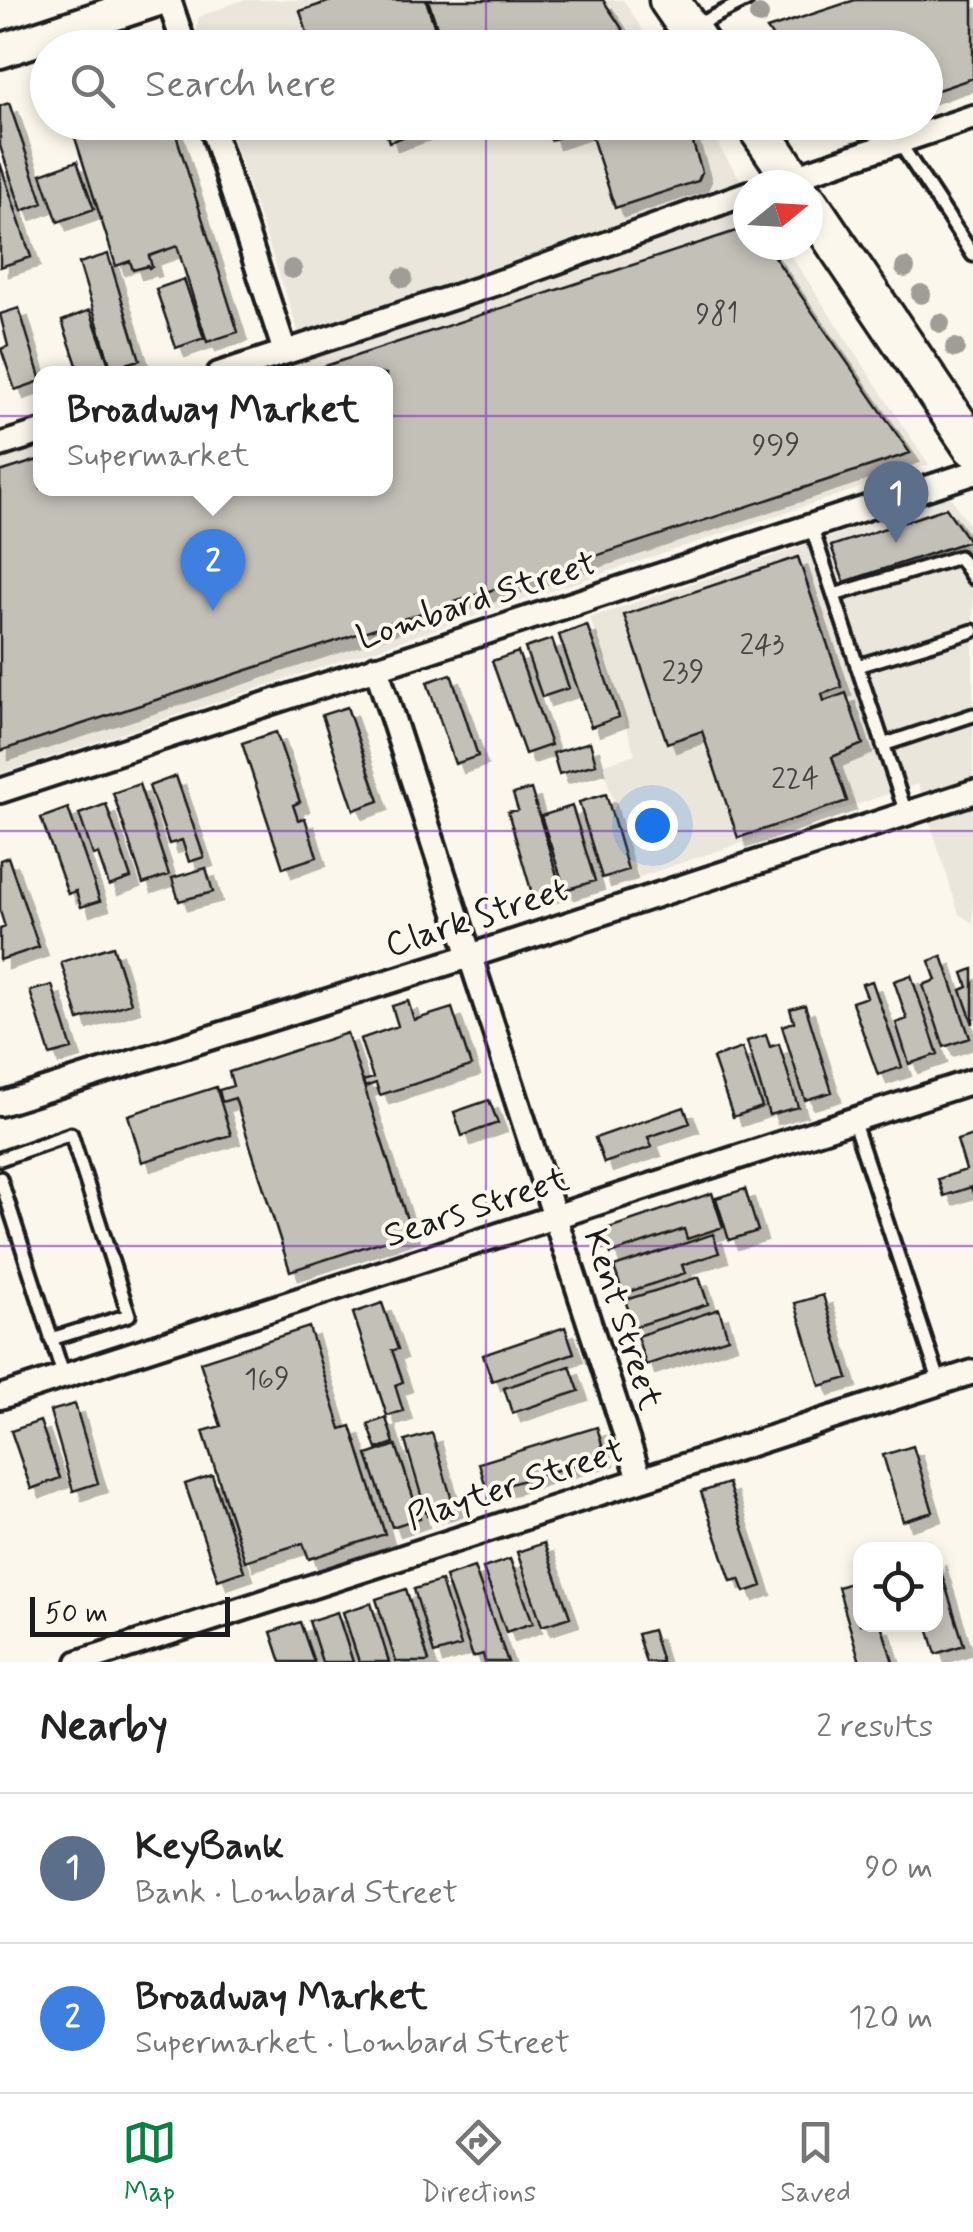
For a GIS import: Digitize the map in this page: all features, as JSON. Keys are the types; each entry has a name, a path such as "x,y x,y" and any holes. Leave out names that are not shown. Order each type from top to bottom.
{"main road":[{"path":"764,140 781,170"},
{"path":"823,233 972,450"}],"street":[{"path":"62,30 155,0"},
{"path":"169,0 179,30"},
{"path":"0,50 30,40"},
{"path":"943,127 973,117"},
{"path":"216,140 285,352"},
{"path":"823,174 904,140"},
{"path":"243,366 506,280 733,198"},
{"path":"0,445 33,434"},
{"name":"Lombard Street","path":"0,791 810,526 972,450"},
{"name":"Kent Street","path":"376,668 640,1479"},
{"name":"Clark Street","path":"0,1104 973,792"},
{"name":"Sears Street","path":"0,1398 973,1081"},
{"name":"Playter Street","path":"78,1662 973,1372"}],"lane":[{"path":"687,26 747,0"},
{"path":"898,142 973,256"},
{"path":"810,526 906,814"},
{"path":"834,596 959,557 973,578"},
{"path":"857,666 973,631"},
{"path":"884,745 973,715"},
{"path":"853,1120 940,1382"},
{"path":"0,1159 71,1134 129,1315 51,1339"},
{"path":"0,1178 64,1377"}],"shaded area":[{"path":"242,0 623,0 643,30 196,30 199,17"},
{"path":"233,140 715,140 734,170 733,260 794,260 929,465 0,774 0,460 33,449 33,496 393,496 393,366 286,366 308,359"},
{"path":"950,496 973,531 973,923 959,914 918,784 639,877 602,765 635,754 590,618"}],"building":[{"path":"334,0 426,0 435,30 306,30 300,11"},
{"path":"428,0 603,0 623,30 438,30"},
{"path":"855,0 973,0 973,78 943,88 943,30 767,29"},
{"path":"9,103 43,203 22,211 0,146 0,106"},
{"path":"76,140 178,140 238,332 207,342 177,246 149,256 149,268 133,270 130,261 116,266"},
{"path":"593,140 692,140 702,172 698,181 615,208"},
{"path":"77,161 94,209 58,222 41,174"},
{"path":"0,163 31,257 0,267"},
{"path":"733,232 733,260 776,260 910,453 0,751 0,472 33,462 33,496 393,496 393,366 325,366"},
{"path":"108,254 140,360 110,366 79,263"},
{"path":"184,279 204,338 176,348 156,289"},
{"path":"19,308 36,366 33,366 33,384 15,390 1,349 8,346 0,314"},
{"path":"90,310 109,366 77,366 62,321"},
{"path":"946,508 969,541 844,582 831,546"},
{"path":"798,557 842,687 822,694 824,701 846,693 863,744 832,757 847,801 738,838 702,731 667,743 624,615"},
{"path":"587,625 619,717 591,727 559,635"},
{"path":"552,639 569,688 542,697 525,648"},
{"path":"518,652 551,745 525,754 492,661"},
{"path":"451,674 478,756 455,764 427,682"},
{"path":"347,707 379,801 354,810 322,715"},
{"path":"276,732 300,802 293,805 298,820 305,818 317,857 283,868 242,743"},
{"path":"590,742 596,764 559,774 553,753"},
{"path":"176,776 204,857 189,862 182,840 169,844 149,786"},
{"path":"139,784 169,875 143,884 113,793"},
{"path":"531,789 561,889 533,897 508,812 518,810 513,794"},
{"path":"606,794 628,870 602,878 579,802"},
{"path":"106,804 131,878 109,886 79,814"},
{"path":"572,806 595,881 565,890 541,816"},
{"path":"68,808 100,901 81,907 76,891 68,894 41,818"},
{"path":"8,857 39,947 0,960 0,929 5,927 0,911 0,860"},
{"path":"206,868 213,892 179,901 172,878"},
{"path":"113,946 131,1003 79,1020 61,962"},
{"path":"942,956 970,1038 944,1047 923,985 936,980 929,961"},
{"path":"973,969 973,1024 961,990 968,987 963,973"},
{"path":"911,975 938,1054 909,1064 896,1023 907,1019 894,981"},
{"path":"872,981 902,1067 878,1075 852,1002 867,997 862,984"},
{"path":"52,985 72,1049 50,1055 30,991"},
{"path":"408,1001 414,1020 452,1008 471,1066 380,1095 376,1083 365,1087 363,1081 373,1078 360,1039 398,1026 392,1006"},
{"path":"805,1005 832,1092 805,1100 782,1026 794,1022 790,1009"},
{"path":"347,1033 411,1232 290,1271 235,1098 222,1102 219,1090 233,1086 229,1072"},
{"path":"766,1035 770,1047 779,1044 798,1107 769,1115 747,1041"},
{"path":"742,1048 762,1107 733,1117 713,1058"},
{"path":"216,1087 231,1135 142,1162 128,1115"},
{"path":"489,1100 498,1123 462,1136 454,1112"},
{"path":"684,1107 690,1123 648,1137 652,1147 604,1163 595,1138"},
{"path":"973,1135 973,1193 971,1187 944,1196 938,1179 966,1170 957,1140"},
{"path":"745,1189 758,1231 729,1240 716,1198"},
{"path":"712,1193 723,1227 687,1239 684,1229 611,1254 603,1230"},
{"path":"713,1234 719,1253 682,1265 685,1273 623,1294 614,1267"},
{"path":"699,1277 708,1304 634,1327 625,1300"},
{"path":"823,1295 848,1378 820,1386 795,1303"},
{"path":"382,1303 398,1349 392,1350 403,1382 395,1385 403,1411 387,1416 353,1313"},
{"path":"719,1309 728,1338 646,1365 637,1336"},
{"path":"309,1327 341,1429 351,1426 385,1534 309,1559 303,1543 245,1561 203,1431 221,1426 200,1362"},
{"path":"565,1327 574,1353 492,1381 483,1355"},
{"path":"570,1366 579,1391 512,1413 504,1388"},
{"path":"75,1404 98,1483 73,1491 50,1411"},
{"path":"386,1418 394,1443 377,1449 368,1424"},
{"path":"40,1421 60,1478 31,1489 11,1431"},
{"path":"597,1427 605,1456 487,1491 479,1463"},
{"path":"432,1433 454,1507 427,1515 405,1441"},
{"path":"396,1445 420,1518 392,1527 367,1455"},
{"path":"913,1446 933,1512 903,1521 883,1455"},
{"path":"212,1475 244,1571 218,1580 185,1484"},
{"path":"728,1483 762,1586 745,1592 740,1579 731,1581 701,1492"},
{"path":"544,1543 570,1617 542,1626 517,1552"},
{"path":"510,1559 533,1623 506,1632 483,1568"},
{"path":"474,1567 508,1662 485,1662 483,1654 473,1657 445,1577"},
{"path":"943,1578 964,1645 936,1654 929,1632 943,1632"},
{"path":"441,1581 461,1646 434,1654 414,1589"},
{"path":"853,1582 853,1632 884,1632 893,1662 860,1662 838,1587"},
{"path":"406,1589 427,1662 396,1662 376,1599"},
{"path":"371,1603 389,1662 359,1662 343,1612"},
{"path":"337,1612 353,1662 322,1662 309,1621"},
{"path":"300,1622 314,1662 281,1662 271,1632"},
{"path":"652,1630 662,1662 646,1662 637,1634"}],"place":[{"name":"KeyBank","path":"896,543"},
{"name":"Broadway Market","path":"213,611"}]}
